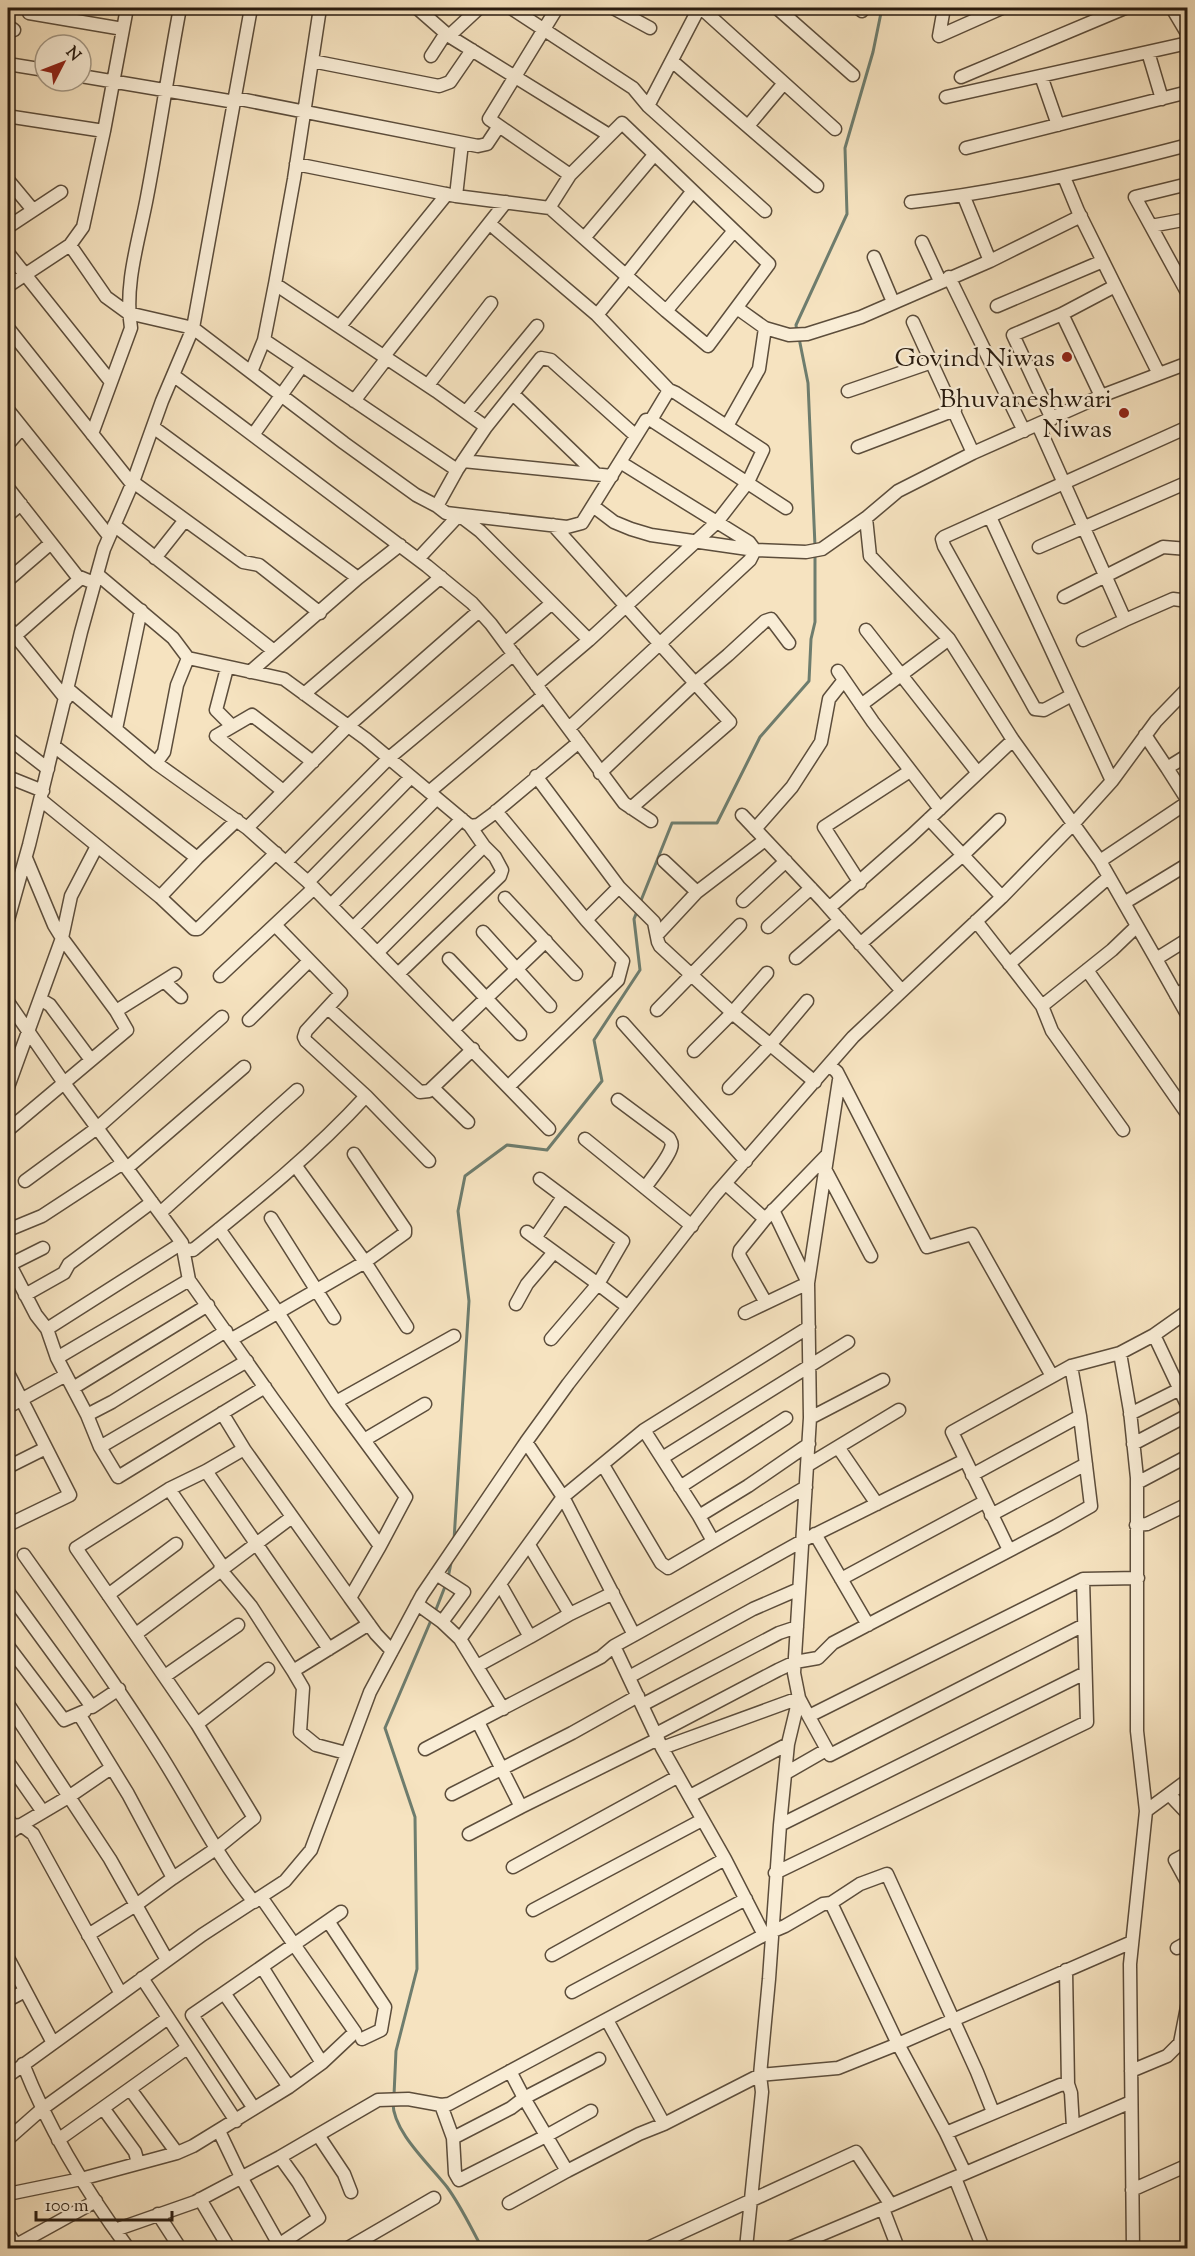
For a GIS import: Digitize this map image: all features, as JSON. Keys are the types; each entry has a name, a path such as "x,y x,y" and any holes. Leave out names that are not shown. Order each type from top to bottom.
{"street":[{"path":"8,286 70,245 83,227 114,82 127,8"},
{"path":"92,434 131,328 128,313 130,279 180,8"},
{"path":"8,920 26,858 96,579 112,531 193,328 251,8"},
{"path":"251,372 264,340 276,284 320,8"},
{"path":"417,8 447,34 609,135"},
{"path":"431,56 447,34 479,8"},
{"path":"511,8 633,88 648,106 765,212"},
{"path":"557,8 489,119 570,175"},
{"path":"613,8 650,28"},
{"path":"648,106 700,8 835,129"},
{"path":"777,8 853,75"},
{"path":"946,9 939,36 1002,8"},
{"path":"961,77 1125,8"},
{"path":"1173,8 1188,35"},
{"path":"29,13 123,29"},
{"path":"946,97 1188,43"},
{"path":"312,61 439,86 450,81 472,50"},
{"path":"1148,51 1162,99"},
{"path":"672,61 817,186"},
{"path":"8,64 33,68"},
{"path":"1041,76 1058,125"},
{"path":"93,78 235,100 484,146 499,126"},
{"path":"748,126 784,83"},
{"path":"966,148 1188,92"},
{"path":"9,116 104,131"},
{"path":"296,164 452,195 549,208 708,346 769,264 733,232 622,123 570,175 549,208"},
{"path":"340,326 452,195 462,143"},
{"path":"910,202 964,197 1064,177 1188,145"},
{"path":"585,237 654,155"},
{"path":"1064,177 1102,261 1159,374"},
{"path":"8,180 33,210"},
{"path":"1188,184 1135,197 1188,294"},
{"path":"8,227 61,192"},
{"path":"597,315 692,192"},
{"path":"964,197 990,261"},
{"path":"354,401 385,357 506,202"},
{"path":"737,308 765,328 789,334 807,334 844,323 990,261 1081,216"},
{"path":"1151,226 1188,219"},
{"path":"490,224 597,315 669,390 763,450 748,483 717,522 627,606 536,685"},
{"path":"666,311 733,232"},
{"path":"922,242 945,279 1024,431"},
{"path":"70,245 106,297 128,313 193,328 416,495 446,513 567,527 582,524 646,420 651,420 786,508"},
{"path":"8,253 111,382"},
{"path":"874,257 893,302"},
{"path":"998,306 1102,261"},
{"path":"276,284 428,385 486,427"},
{"path":"1052,419 1013,335 1062,314 1115,286"},
{"path":"428,385 491,303"},
{"path":"1062,314 1101,396"},
{"path":"913,322 973,453"},
{"path":"466,412 537,326"},
{"path":"8,328 132,483 243,562 259,565 320,613"},
{"path":"727,426 759,369 765,328"},
{"path":"264,340 354,401 460,466 612,476"},
{"path":"437,506 486,427 541,358 551,360 636,436"},
{"path":"848,391 932,362"},
{"path":"593,506 614,522 651,535 755,550 806,552 822,549 866,518 898,491 973,453 1101,396 1188,363"},
{"path":"254,435 302,366"},
{"path":"173,375 400,545 479,611 514,654 624,803 651,821"},
{"path":"651,420 669,390"},
{"path":"513,394 595,474"},
{"path":"8,410 112,531 155,558 274,651"},
{"path":"858,447 955,410"},
{"path":"1038,425 1125,620"},
{"path":"153,427 358,578"},
{"path":"1072,695 1044,710 1035,709 942,539 1188,427"},
{"path":"8,444 22,428"},
{"path":"620,462 749,542 755,550"},
{"path":"1039,547 1188,482"},
{"path":"8,488 77,576 96,579 141,609 173,639 188,658 284,679 389,758 466,822 499,864 502,870 500,876 398,974"},
{"path":"8,515 21,504"},
{"path":"418,559 459,515"},
{"path":"459,515 480,531 589,640"},
{"path":"990,517 1112,781"},
{"path":"866,518 870,556 949,639 1014,740 1100,861 1188,1016"},
{"path":"155,558 185,520"},
{"path":"553,525 730,722 631,808"},
{"path":"8,580 51,543"},
{"path":"250,672 358,578 400,545"},
{"path":"1064,597 1163,547 1188,549"},
{"path":"569,728 750,560 755,550"},
{"path":"81,578 10,635 67,694 116,729 156,763 242,824 286,862 454,1029 549,1129"},
{"path":"304,694 441,578"},
{"path":"1083,640 1173,599 1188,602"},
{"path":"505,643 552,603"},
{"path":"116,729 141,609"},
{"path":"160,897 197,858 283,791 348,726 479,611"},
{"path":"600,773 695,683 765,621 771,619 789,644"},
{"path":"866,630 978,773"},
{"path":"861,705 949,639"},
{"path":"286,862 389,758 514,654"},
{"path":"156,763 164,752 177,685 188,658"},
{"path":"227,668 216,710 232,726"},
{"path":"755,829 792,787 821,742 829,699 841,676 940,809"},
{"path":"8,2076 167,1960 285,1881 311,1850 370,1692 417,1604 444,1578 447,1557 526,1442 628,1307 726,1184 853,1037 1002,897 1074,823 1112,781 1155,720 1188,688"},
{"path":"331,905 432,796 544,695"},
{"path":"283,791 216,736 252,715 313,762"},
{"path":"1100,861 1188,801 1145,735"},
{"path":"8,738 48,769"},
{"path":"829,908 860,883 1014,740"},
{"path":"466,822 478,825 579,742"},
{"path":"54,746 197,858"},
{"path":"1167,768 1188,755"},
{"path":"860,883 824,827 910,771"},
{"path":"536,776 619,887 654,922 660,946 732,1013 815,1082"},
{"path":"8,777 42,795 194,929 198,929 276,853"},
{"path":"220,976 275,925 411,777"},
{"path":"496,811 623,961 618,980 509,1086"},
{"path":"741,815 811,888 902,991"},
{"path":"929,819 1002,897"},
{"path":"860,944 963,855 999,820"},
{"path":"352,928 466,822"},
{"path":"657,935 697,892 765,840"},
{"path":"8,1087 63,938 71,896 98,846"},
{"path":"377,953 484,846"},
{"path":"8,1130 127,1030 117,1011 54,925 26,858"},
{"path":"664,861 697,892"},
{"path":"744,901 786,861"},
{"path":"1124,903 1188,864"},
{"path":"1009,964 1109,877"},
{"path":"586,920 619,887"},
{"path":"768,927 811,888"},
{"path":"506,898 576,974"},
{"path":"796,958 840,920"},
{"path":"976,921 1042,1006 1052,1031 1123,1130"},
{"path":"275,925 340,991 340,995 306,1031 304,1037 429,1161"},
{"path":"657,1010 740,925"},
{"path":"1042,1006 1137,926"},
{"path":"483,932 550,1006"},
{"path":"1156,959 1188,939"},
{"path":"454,1029 546,941"},
{"path":"449,959 520,1034"},
{"path":"249,1020 309,961"},
{"path":"1087,970 1188,1115"},
{"path":"694,1051 767,973"},
{"path":"117,1011 175,974"},
{"path":"164,981 181,997"},
{"path":"1176,995 1188,988"},
{"path":"40,999 50,1005 91,1060"},
{"path":"729,1088 807,1001"},
{"path":"8,1002 183,1246 189,1280 380,1546"},
{"path":"328,1008 416,1091 425,1093 433,1088 473,1049"},
{"path":"25,1181 97,1128 222,1017"},
{"path":"623,1023 746,1161"},
{"path":"830,1065 837,1072 839,1080 927,1247 972,1234 1052,1376"},
{"path":"8,1230 42,1216 125,1166 244,1067"},
{"path":"839,1080 808,1283 810,1418 794,1673 799,1698 830,1755 1084,1625"},
{"path":"433,1088 468,1122"},
{"path":"26,1295 64,1273 69,1264 156,1208 297,1090"},
{"path":"183,1246 193,1250 219,1229 335,1130 366,1096"},
{"path":"618,1100 669,1138 671,1143 672,1147 645,1188"},
{"path":"585,1139 692,1226"},
{"path":"87,1415 229,1335 317,1290 365,1262 404,1234 405,1231 354,1154"},
{"path":"766,1303 739,1255 740,1250 769,1215 827,1155"},
{"path":"295,1165 365,1262 407,1328"},
{"path":"825,1169 871,1256"},
{"path":"540,1179 623,1241 598,1284 551,1339"},
{"path":"726,1184 769,1215 808,1283"},
{"path":"564,1197 531,1235 628,1307"},
{"path":"271,1218 334,1318"},
{"path":"219,1229 277,1311 336,1402 406,1497 350,1598"},
{"path":"47,1329 183,1246"},
{"path":"43,1248 8,1263 36,1315 47,1329 57,1358 87,1415 100,1447 118,1477 265,1387"},
{"path":"516,1305 527,1284 554,1252"},
{"path":"57,1358 189,1280"},
{"path":"745,1313 808,1283"},
{"path":"73,1388 208,1305"},
{"path":"1009,1550 952,1432 1071,1366 1120,1353 1154,1335 1188,1311"},
{"path":"460,1639 563,1497 644,1430 809,1327"},
{"path":"1154,1335 1183,1387 1188,1407"},
{"path":"336,1402 454,1336"},
{"path":"662,1458 848,1342"},
{"path":"1120,1353 1130,1414 1137,1483 1137,1731 1146,1811 1130,1964 1133,2248"},
{"path":"100,1447 247,1361"},
{"path":"469,1834 659,1740 795,1662 818,1658 833,1643 1091,1506 1080,1416 1071,1366"},
{"path":"8,1373 70,1495 8,1525"},
{"path":"8,1407 66,1375"},
{"path":"810,1418 883,1380"},
{"path":"1130,1414 1183,1387"},
{"path":"364,1440 425,1404"},
{"path":"808,1465 899,1410"},
{"path":"222,1413 244,1449 292,1517 369,1624 392,1651"},
{"path":"1133,1444 1188,1415"},
{"path":"972,1475 1080,1416"},
{"path":"680,1487 786,1418"},
{"path":"644,1430 713,1541"},
{"path":"526,1442 563,1497 634,1635"},
{"path":"699,1516 809,1444"},
{"path":"838,1447 877,1504"},
{"path":"8,1467 46,1448"},
{"path":"88,1935 136,1905 217,1848 254,1818 197,1724 76,1548 169,1489 207,1471 244,1449"},
{"path":"1137,1483 1188,1456"},
{"path":"425,1749 601,1657 614,1646 815,1534 965,1460"},
{"path":"991,1515 1086,1464"},
{"path":"603,1465 661,1563 668,1568 806,1487"},
{"path":"207,1471 329,1649"},
{"path":"169,1489 221,1568 251,1606 303,1688 300,1732 316,1745 346,1753"},
{"path":"841,1579 984,1502"},
{"path":"1136,1525 1147,1524 1188,1503"},
{"path":"136,1634 221,1568 292,1517"},
{"path":"815,1534 868,1625"},
{"path":"108,1595 176,1544"},
{"path":"529,1545 570,1614"},
{"path":"8,2194 81,2179 193,2146 290,2087 355,2032 295,1944 217,1848 119,1689 24,1555"},
{"path":"436,1618 464,1592 444,1578"},
{"path":"808,1715 1083,1579 1138,1578"},
{"path":"775,1873 1087,1722 1083,1579"},
{"path":"500,1584 530,1637"},
{"path":"629,1677 753,1609 799,1589"},
{"path":"8,1592 92,1707"},
{"path":"477,1665 613,1593"},
{"path":"417,1604 460,1639 502,1709"},
{"path":"293,1671 369,1624"},
{"path":"165,1676 238,1625"},
{"path":"452,1794 779,1633 797,1627"},
{"path":"8,1646 64,1720 92,1707 119,1689"},
{"path":"614,1646 678,1777 768,1934"},
{"path":"197,1724 268,1668"},
{"path":"780,1825 1085,1672"},
{"path":"659,1740 799,1698"},
{"path":"746,2248 762,2092 760,2074 769,1979 768,1934 788,1744 799,1698"},
{"path":"8,1704 110,1859 167,1960"},
{"path":"79,1714 128,1794 173,1878"},
{"path":"478,1722 521,1807"},
{"path":"690,1796 788,1744"},
{"path":"786,1773 826,1750"},
{"path":"8,1762 43,1812"},
{"path":"8,1834 111,1768"},
{"path":"513,1867 678,1777"},
{"path":"1146,1811 1188,1780"},
{"path":"1169,1794 1188,1815"},
{"path":"8,1819 13,1826 21,1825 33,1834 121,1994"},
{"path":"533,1910 702,1820"},
{"path":"1188,1853 1175,1860 1188,1884"},
{"path":"552,1955 725,1859"},
{"path":"115,2230 200,2199 280,2157 378,2100 408,2098 441,2105 449,2104 823,1905 831,1903 860,1884 887,1874 993,2112"},
{"path":"572,1992 746,1899"},
{"path":"831,1903 898,2044 946,2133 983,2248"},
{"path":"251,2104 192,2014 341,1912"},
{"path":"328,1921 385,2007 381,2030 362,2039"},
{"path":"509,2203 567,2171 760,2074 838,2068 953,2021 1132,1942"},
{"path":"8,1958 53,2043"},
{"path":"262,1966 322,2062"},
{"path":"1066,1970 1068,2084 1071,2092 1073,2127"},
{"path":"142,1978 236,2121"},
{"path":"8,2000 25,1991"},
{"path":"224,1993 290,2087"},
{"path":"1131,2071 1167,2056 1180,2043 1188,2002"},
{"path":"8,2139 42,2109 168,2018"},
{"path":"607,2020 664,2124"},
{"path":"58,2140 187,2048"},
{"path":"453,2138 599,2059"},
{"path":"23,2064 58,2140 125,2248"},
{"path":"510,2071 567,2171"},
{"path":"946,2133 1060,2085 1068,2084"},
{"path":"130,2089 177,2152"},
{"path":"789,2248 1131,2102"},
{"path":"441,2105 453,2138 455,2173 459,2180 591,2111"},
{"path":"103,2108 135,2152 138,2163"},
{"path":"219,2131 278,2247 319,2219 309,2199 280,2157"},
{"path":"318,2135 344,2174 351,2192"},
{"path":"648,2248 666,2245 750,2201 856,2152 887,2207 898,2248"},
{"path":"1132,2190 1188,2164"},
{"path":"348,2248 434,2198"},
{"path":"200,2199 229,2248"},
{"path":"8,2233 15,2248 96,2202"},
{"path":"158,2214 180,2248"}],"waterway":[{"path":"797,332 796,325 847,214 845,148 873,52 882,8"},
{"path":"799,338 808,383 815,546"},
{"path":"640,903 672,823 717,823 760,737 809,681 811,639 815,622 815,553"},
{"path":"454,1540 469,1301 458,1211 465,1176 507,1145 547,1150 602,1081 594,1040 640,970 634,919 638,909"},
{"path":"448,1578 452,1558"},
{"path":"435,1612 446,1584"},
{"path":"394,2095 396,2051 417,1969 415,1817 385,1728 432,1618"},
{"path":"393,2102 394,2113 405,2136 452,2194 482,2248"}],"place":[{"name":"Govind Niwas","path":"1067,357"},
{"name":"Bhuvaneshwari Niwas","path":"1124,413"}]}
